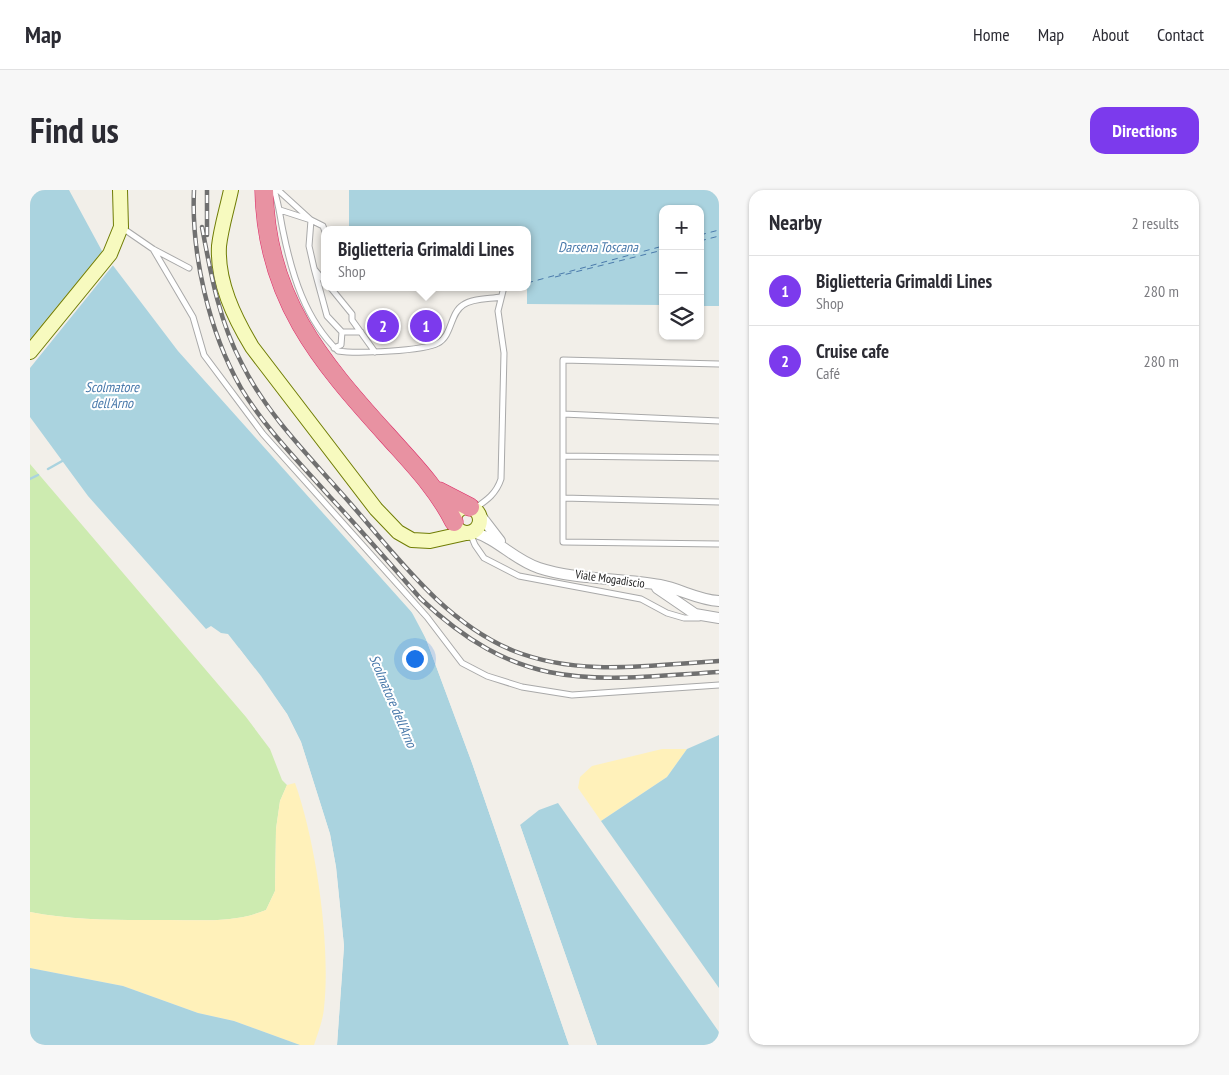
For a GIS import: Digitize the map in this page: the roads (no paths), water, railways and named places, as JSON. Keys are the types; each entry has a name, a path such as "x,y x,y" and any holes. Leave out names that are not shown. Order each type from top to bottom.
{"highway":[{"path":"264,190 272,253 283,288 296,317 320,356 436,490 463,529"},
{"path":"436,490 473,509"}],"street":[{"path":"30,352 110,254 121,226 120,190"},
{"path":"231,190 221,235 220,270 227,297 244,334 376,509 390,524 412,540 422,542 459,536 463,529 480,523 473,509 458,510 463,529"},
{"name":"Viale Mogadiscio","path":"473,509 506,547 520,559 540,568 672,588 704,600 719,601"},
{"name":"Viale Mogadiscio","path":"463,529 487,536 506,547"},
{"path":"649,584 695,614 716,618"}],"lane":[{"path":"274,190 280,210 291,270 301,296 328,342 338,352 375,352 440,343 445,337 455,314 464,303 501,297"},
{"path":"278,190 311,220"},
{"path":"280,210 323,226"},
{"path":"311,220 309,246 327,316 342,332 343,342 334,348"},
{"path":"121,226 153,249 189,268"},
{"path":"153,249 193,317 204,355 263,434 426,617 462,663 487,676 522,688 572,695 719,686"},
{"path":"314,268 321,277"},
{"path":"333,291 352,314 352,320 375,352"},
{"path":"473,509 498,489 501,479 504,353 498,310 503,291"},
{"path":"342,332 360,332"},
{"path":"719,364 563,360 564,542 719,544"},
{"path":"563,414 719,421"},
{"path":"563,456 719,458"},
{"path":"563,498 719,502"},
{"path":"463,529 484,558 519,576 641,600 667,613 684,618 716,618"}],"water":[{"name":"Scolmatore dell'Arno","path":"30,190 69,190 102,251 178,351 416,617 472,763 569,1045 337,1045 344,946 336,867 330,834 301,742 287,714 261,676 228,634 221,633 211,626 206,629 88,496 30,417"},
{"name":"Darsena Toscana","path":"349,190 719,190 719,306 704,306 704,205 659,205 659,305 527,304 527,291 531,291 531,226 349,226"},
{"path":"719,735 719,988 601,821 667,777 687,749"},
{"path":"558,803 719,1032 719,1045 597,1045 520,825 539,810"},
{"path":"30,968 123,986 198,1013 234,1021 300,1045 30,1045"}],"waterway":[{"path":"48,469 64,460"},
{"path":"30,479 38,475"}],"railway":[{"path":"194,190 196,240 204,292 220,342 241,388 250,403 283,444 421,599 458,630 492,652 526,666 560,674 596,677 633,677 719,672"},
{"path":"207,190 207,235"},
{"path":"202,227 213,280 227,331 242,364 263,400 302,449 400,561 441,603 464,622 488,638 514,651 539,659 590,667 719,661"}],"place":[{"name":"Cruise cafe","path":"383,326"},
{"name":"Biglietteria Grimaldi Lines","path":"426,326"}]}
